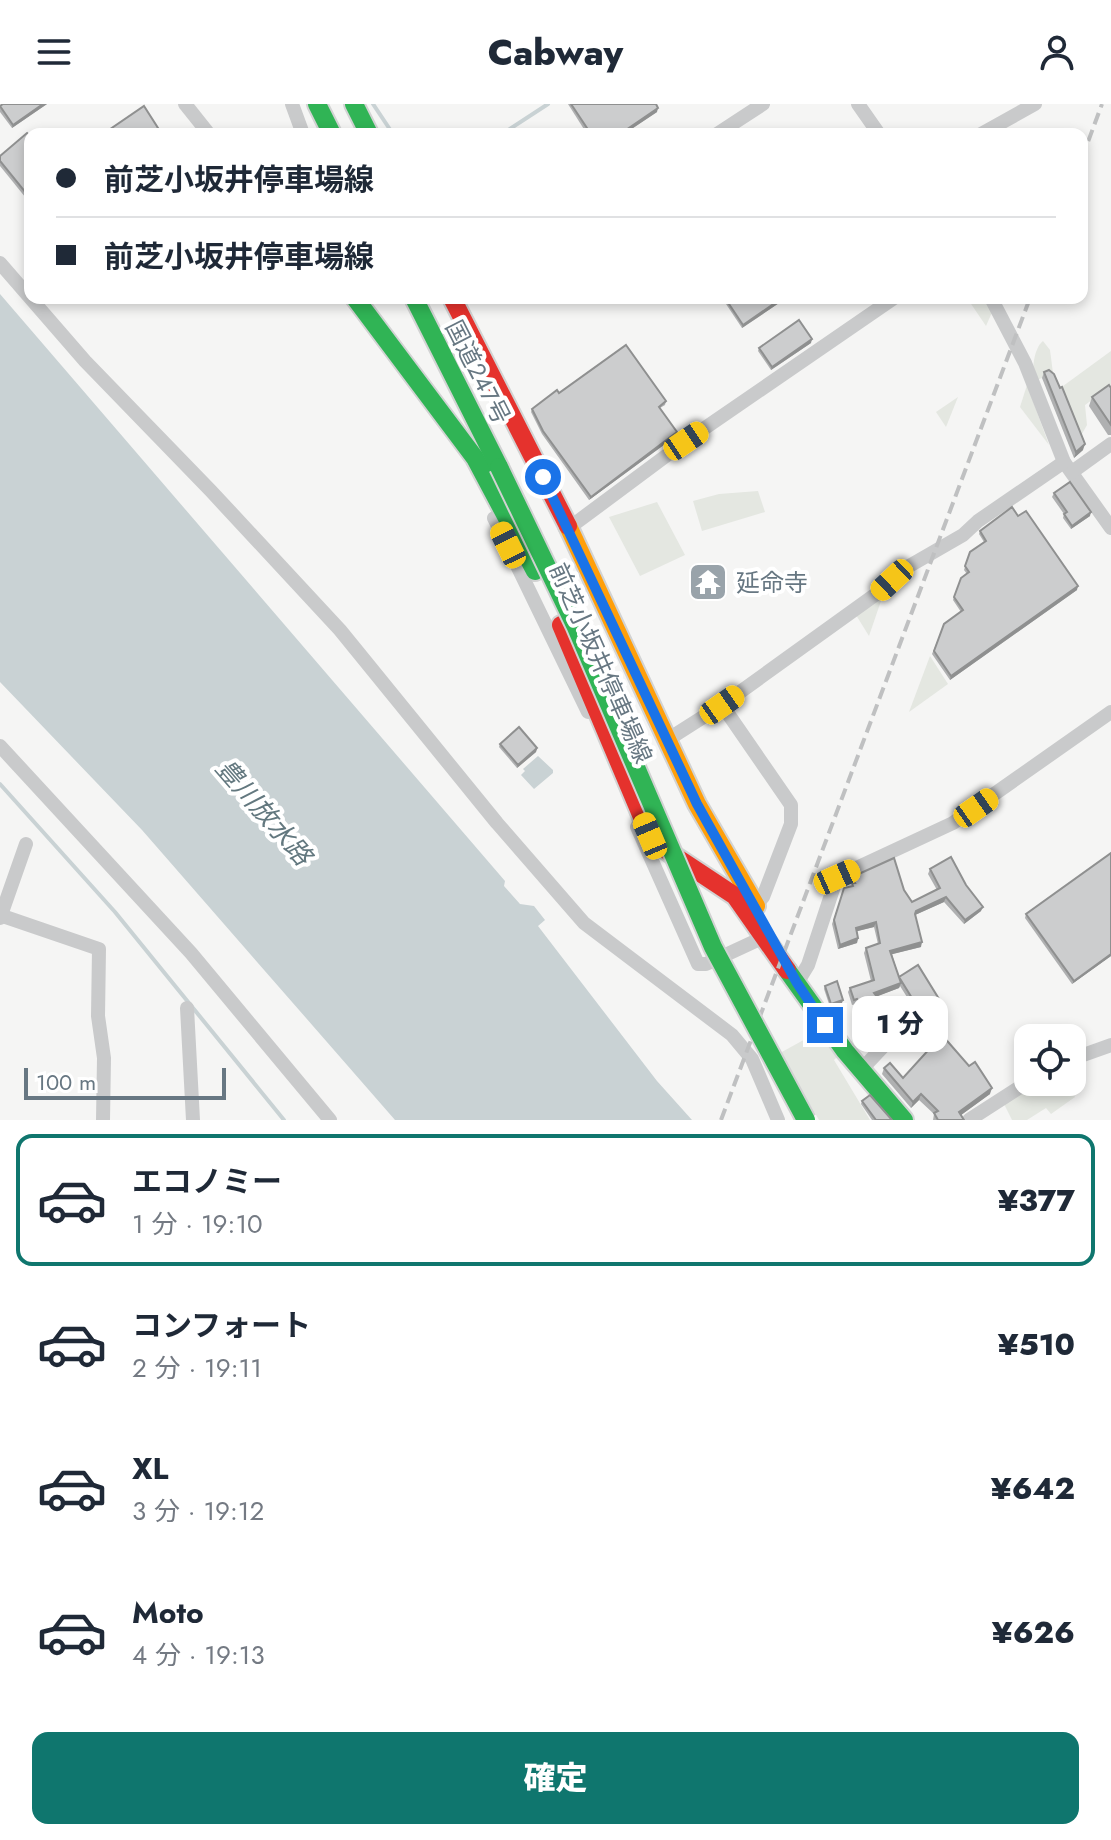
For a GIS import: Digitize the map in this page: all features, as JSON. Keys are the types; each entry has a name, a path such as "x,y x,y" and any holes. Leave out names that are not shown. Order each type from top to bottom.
{"main road":[{"path":"317,104 329,128"},
{"path":"354,104 366,128"},
{"name":"前芝小坂井停車場線","path":"360,304 475,458 551,601 650,836 665,852 719,882 735,896 832,1034 904,1120"},
{"name":"国道247号","path":"417,304 575,625 713,947 806,1120"},
{"name":"前芝小坂井停車場線","path":"455,304 569,528 697,804 797,983"}],"street":[{"path":"185,104 204,128"},
{"path":"292,104 301,128"},
{"path":"726,128 763,104"},
{"path":"858,104 875,128"},
{"path":"992,128 1035,104"},
{"path":"0,263 24,291"},
{"path":"35,304 77,353 340,630 497,823 584,923 732,1035 752,1059 778,1120"},
{"path":"569,528 686,441 885,304"},
{"path":"994,304 1025,363 1068,467 1111,528"},
{"path":"667,740 722,705 879,592 904,569 963,535 978,521 1111,444"},
{"path":"505,513 494,518 587,711 692,957 698,964 706,964 764,937"},
{"path":"722,705 791,805 791,824 763,897 756,905"},
{"path":"797,983 808,965 837,877 953,823 1111,712"},
{"path":"0,746 191,953 330,1120"},
{"path":"26,844 0,916 99,949 98,1016 104,1058 103,1120"},
{"path":"187,1008 193,1120"},
{"path":"861,1070 896,1033"},
{"path":"1086,1054 1111,1045"},
{"path":"969,1120 1014,1091"}],"shaded area":[{"path":"971,304 989,304 993,310 986,326"},
{"path":"1043,341 1050,350 1053,373 1035,381 1034,360"},
{"path":"1111,351 1111,386 1085,405 1087,425 1079,439 1059,389"},
{"path":"1027,385 1049,445 1020,407"},
{"path":"958,397 946,427 936,412"},
{"path":"758,491 765,512 702,531 693,501 719,494"},
{"path":"657,502 685,555 640,576 609,517"},
{"path":"882,598 869,636 856,615"},
{"path":"930,656 948,684 909,712"},
{"path":"820,1031 838,1056 834,1060 870,1120 819,1120 780,1053"},
{"path":"1016,1096 1075,1097 1051,1114 1046,1108 1027,1120 1012,1120 1004,1104"}],"water":[{"name":"豊川放水路","path":"0,294 505,881 504,886 520,904 534,906 545,920 538,926 657,1081 692,1120 395,1120 142,830 0,682"},
{"path":"538,756 553,773 534,789 521,775 525,771 523,769"}],"building":[{"path":"43,104 13,125 0,106"},
{"path":"571,104 656,104 658,108 629,128 587,128"},
{"path":"144,106 158,128 112,128"},
{"path":"24,136 24,191 0,161 0,156"},
{"path":"729,304 773,304 743,325"},
{"path":"799,320 812,339 772,367 759,348"},
{"path":"626,345 666,401 659,407 677,432 591,497 543,431 532,409"},
{"path":"1049,370 1062,387 1085,444 1076,452 1044,372"},
{"path":"1109,385 1111,388 1111,425 1092,397"},
{"path":"1070,482 1091,512 1072,526 1054,493"},
{"path":"1012,507 1018,516 1026,511 1078,586 951,676 934,651 944,624 963,610 954,597 961,578 969,572 965,566 970,552 986,541 980,531"},
{"path":"519,727 537,748 518,765 500,744"},
{"path":"1111,853 1111,954 1074,981 1026,914"},
{"path":"951,857 966,885 983,907 965,920 946,897 916,911 922,942 890,951 901,983 874,993 893,1017 915,1003 899,977 918,965 939,999 924,1008 935,1023 905,1046 899,1041 907,1032 905,1022 896,1019 884,1028 880,1025 876,1028 870,1020 872,1018 857,999 854,1000 850,988 874,980 866,948 880,943 876,922 856,928 858,938 840,945 834,920 844,888 855,883 852,877 894,858 904,890 912,902 940,888 930,869"},
{"path":"837,981 843,1000 831,1004 825,986"},
{"path":"942,1035 969,1066 975,1062 992,1088 959,1112 964,1120 938,1120 934,1113 938,1111 921,1094 913,1102 884,1068 890,1063 903,1078"},
{"path":"870,1095 892,1120 876,1120 862,1101"}],"waterway":[{"path":"373,104 389,128"},
{"path":"511,128 548,104"},
{"path":"0,784 115,912 284,1120"}],"railway":[{"path":"1088,142 1102,104"},
{"path":"721,1120 1028,304"}],"traffic: fast":[{"path":"317,104 329,128"},
{"path":"354,104 366,128"},
{"path":"360,304 475,458 535,571"},
{"path":"417,304 499,467"},
{"path":"499,467 575,625 713,947 806,1120"},
{"path":"787,970 845,1051 904,1120"}],"traffic: slow":[{"path":"568,526 697,804 756,906"}],"traffic: jam":[{"path":"455,304 568,526"},
{"path":"561,625 650,836 735,896 787,970"}],"place":[{"name":"延命寺","path":"708,582"}],"route":[{"path":"543,477 697,804 797,983 825,1025"}]}
